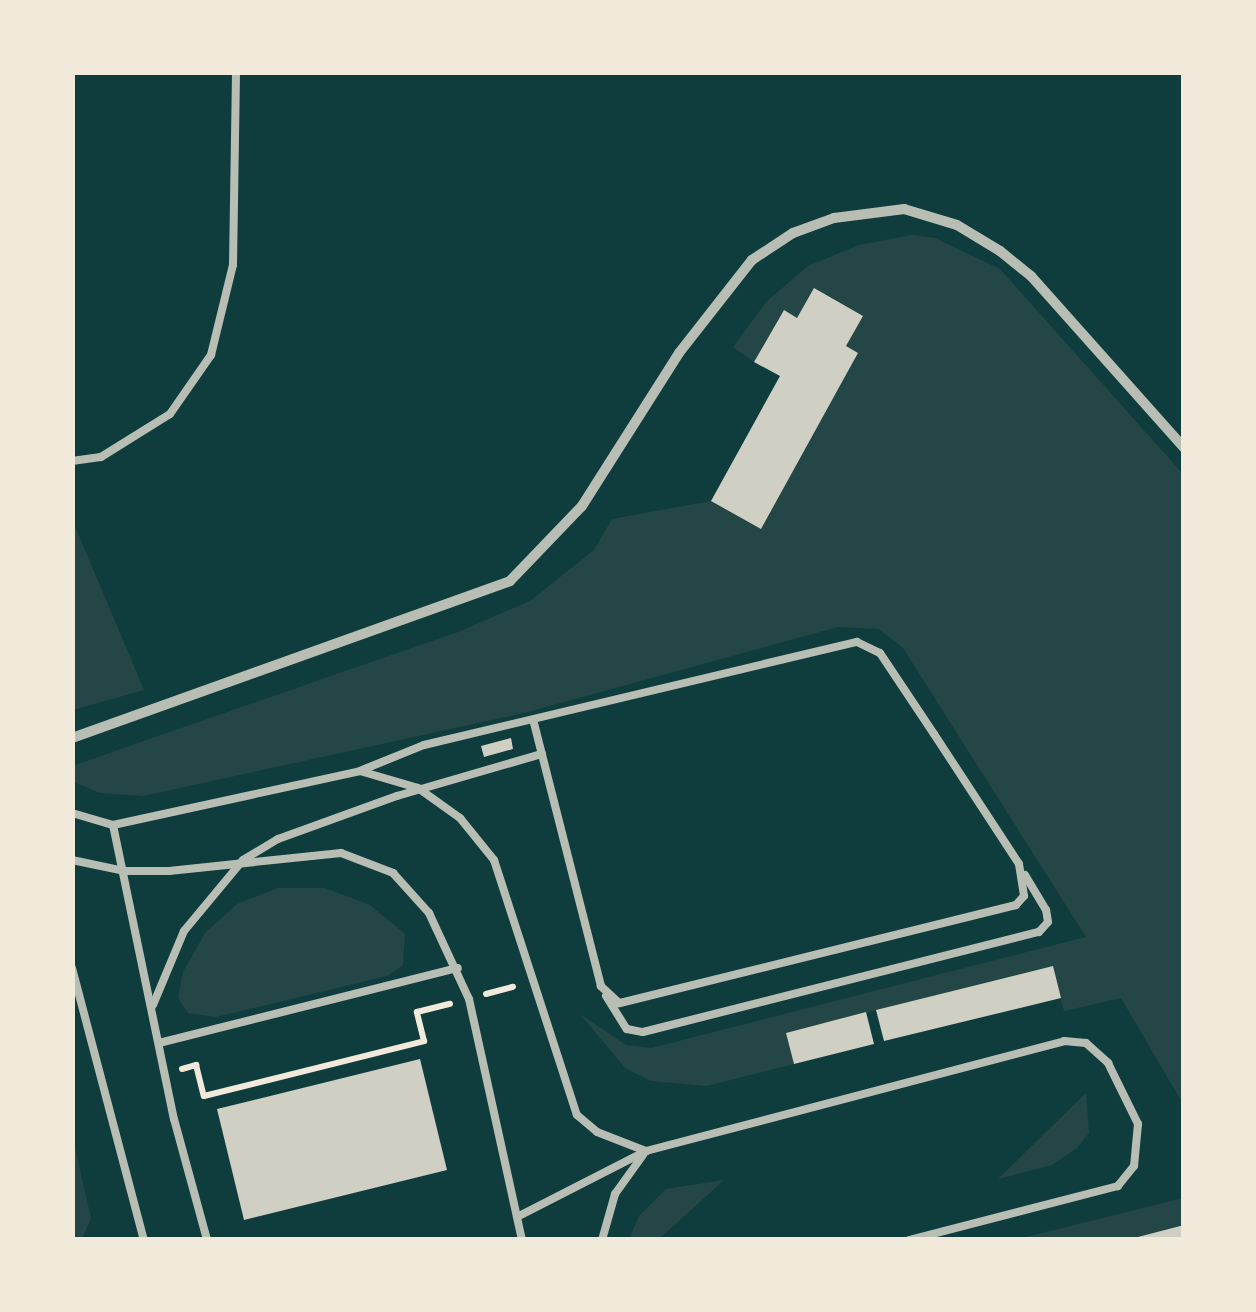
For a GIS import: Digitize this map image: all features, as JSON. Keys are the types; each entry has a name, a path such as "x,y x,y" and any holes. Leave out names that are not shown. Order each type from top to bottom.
{"street":[{"path":"72,738 510,581 582,506 678,353 752,260 793,233 834,218 904,210 957,225 1000,251 1030,276 1184,448"}],"lane":[{"path":"72,462 102,458 170,414 210,355 233,265 236,72"},
{"path":"72,813 113,825 360,771 424,746 843,642 870,645 1019,864 1046,910 1048,922 1039,932 642,1032 627,1029 606,996 532,720"},
{"path":"153,1005 184,931 244,860 278,840 418,788 542,754"},
{"path":"360,771 418,788 460,818 494,860 577,1115 596,1132 646,1151"},
{"path":"113,825 165,1074 207,1240"},
{"path":"72,860 124,871 340,853 367,859 393,873 429,913 469,998 522,1240"},
{"path":"606,996 631,1004 1016,906 1026,886 1019,864"},
{"path":"72,968 144,1240"},
{"path":"160,1043 458,968"},
{"path":"517,1217 646,1151 1064,1041 1086,1044 1108,1062 1138,1124 1134,1166 1118,1186 909,1240"},
{"path":"602,1240 615,1194 646,1151"}],"path":[{"path":"165,1074 196,1065 204,1096 406,1046 424,1041 417,1012 533,981"}],"shaded area":[{"path":"912,235 935,238 1000,269 1183,474 1183,1104 1121,998 1064,1011 1052,966 787,1033 794,1064 707,1086 651,1081 625,1068 580,1014 626,1045 651,1048 1086,937 903,648 879,629 838,627 524,713 143,796 100,793 74,782 72,766 458,632 530,601 594,550 612,519 711,501 761,529 858,354 846,346 862,316 814,289 797,318 783,311 754,362 733,347 767,301 808,266 859,245"},
{"path":"72,519 144,690 73,710 72,710"},
{"path":"278,888 325,888 370,905 405,934 403,965 387,976 216,1017 188,1013 178,998 183,972 205,933 237,904"},
{"path":"1086,1093 1089,1133 1077,1148 1052,1165 998,1179"},
{"path":"73,1139 91,1218 82,1239 73,1239"},
{"path":"724,1180 659,1239 629,1239 639,1216 666,1189"},
{"path":"1183,1198 1183,1225 1130,1239 1014,1240"}],"building":[{"path":"814,288 863,316 846,346 858,353 761,529 711,501 780,376 754,362 784,310 797,318"},
{"path":"511,738 513,749 484,757 481,746"},
{"path":"1053,966 1061,998 884,1041 876,1010"},
{"path":"866,1012 874,1044 794,1064 786,1033"},
{"path":"420,1059 447,1170 244,1220 217,1109"},
{"path":"1184,1225 1184,1240 1134,1238"}]}
